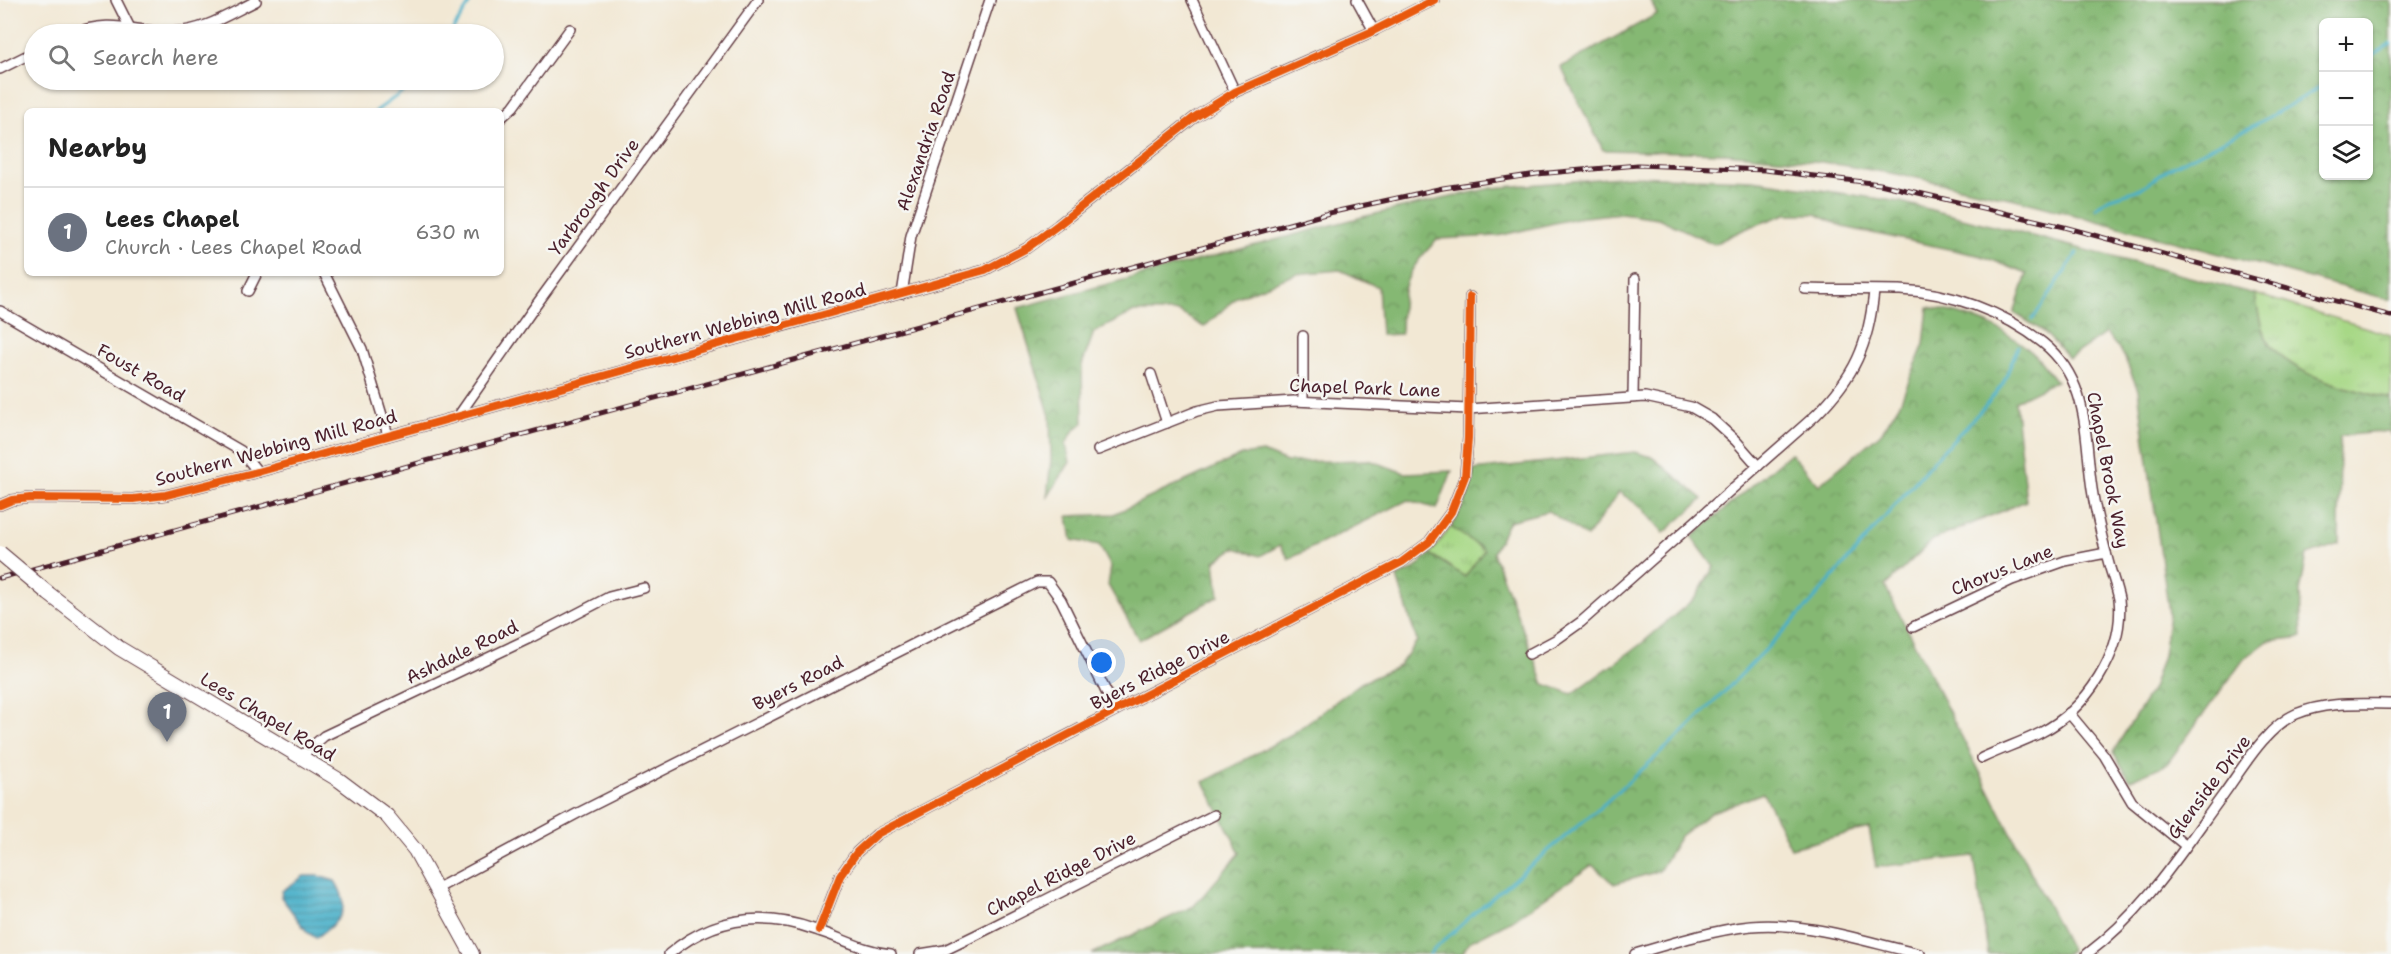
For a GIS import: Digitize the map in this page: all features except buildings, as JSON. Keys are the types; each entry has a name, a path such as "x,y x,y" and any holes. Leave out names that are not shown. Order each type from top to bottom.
{"main road":[{"name":"Lees Chapel Road","path":"0,553 48,594 120,648 339,780 387,816 415,850 438,888 472,954"}],"street":[{"path":"116,0 128,24"},
{"name":"Yarbrough Drive","path":"459,415 538,302 758,0"},
{"name":"Alexandria Road","path":"902,294 911,236 990,0"},
{"path":"1192,0 1235,92"},
{"path":"1357,0 1374,31"},
{"name":"Southern Webbing Mill Road","path":"0,505 12,500 30,498 133,499 166,495 258,472 985,270 1027,248 1195,117 1235,92 1374,31 1434,0"},
{"path":"208,24 256,1"},
{"path":"504,115 513,107 570,29"},
{"path":"0,69 24,57"},
{"path":"248,291 256,276"},
{"path":"326,276 362,349 388,435"},
{"path":"1633,397 1635,279"},
{"name":"Chapel Brook Way","path":"1805,289 1901,290 1942,296 1982,308 2015,324 2043,343 2057,357 2079,394 2084,414 2096,516 2119,599 2118,622 2114,638 2105,667 2090,691 2069,713 2042,732 1982,758"},
{"path":"1528,654 1557,639 1581,622 1823,408 1852,372 1867,336 1874,291"},
{"name":"Byers Ridge Drive","path":"819,930 840,876 857,852 877,834 1402,562 1429,542 1451,512 1465,476 1470,297"},
{"name":"Foust Road","path":"0,311 241,451 258,472"},
{"path":"1303,336 1303,401"},
{"path":"1151,374 1167,423"},
{"name":"Chapel Park Lane","path":"1098,450 1218,406 1303,401 1468,409 1633,397 1655,398 1691,407 1712,418 1758,466"},
{"name":"Chorus Lane","path":"1913,627 2012,580 2065,561 2106,552"},
{"name":"Byers Road","path":"438,888 578,813 1037,582 1048,582 1061,600 1115,710"},
{"name":"Ashdale Road","path":"300,757 324,736 532,637 609,597 644,588"},
{"name":"Glenside Drive","path":"2087,954 2109,938 2135,911 2260,745 2280,725 2296,714 2338,704 2391,704"},
{"path":"2069,713 2104,755 2132,802 2186,846"},
{"name":"Chapel Ridge Drive","path":"920,954 945,950 1214,815"},
{"path":"669,954 708,928 738,920 768,919 796,923 819,930 851,945 891,954"},
{"path":"1635,954 1701,936 1752,926 1804,928 1920,954"}],"green space":[{"path":"1650,0 2391,0 2391,300 2015,199 1908,176 1822,162 1725,153 1603,150 1561,67 1657,14"},
{"path":"1631,176 1753,180 1901,202 2255,294 2263,331 2271,346 2284,359 2318,378 2391,399 2391,436 2389,431 2340,436 2339,544 2307,555 2300,592 2302,637 2268,641 2244,659 2167,764 2130,780 2113,752 2152,689 2163,655 2169,614 2138,390 2124,356 2106,333 2069,358 2043,331 2014,313 2027,274 1982,256 1843,227 1816,214 1786,214 1745,229 1714,244 1658,218 1621,213 1576,218 1498,236 1438,239 1426,251 1407,281 1402,303 1401,334 1381,335 1378,287 1340,270 1296,274 1237,297 1204,327 1179,312 1134,312 1094,332 1082,365 1083,423 1074,430 1066,444 1070,462 1047,498 1051,459 1050,416 1017,308 1366,216 1492,188"},
{"path":"2255,294 2391,335 2391,399 2318,378 2284,359 2271,346 2263,331"},
{"path":"1928,307 1957,313 1985,323 2012,337 2035,355 2056,381 2015,401 2026,501 1933,540 1885,586 2071,951 2065,954 1988,954 1974,856 1876,867 1869,828 1791,848 1763,793 1712,812 1680,836 1659,871 1614,884 1592,865 1514,919 1469,942 1462,954 1092,954 1194,906 1240,853 1204,782 1292,734 1361,683 1399,666 1417,641 1397,577 1413,570 1430,554 1465,577 1484,550 1451,527 1467,498 1473,470 1635,452 1652,457 1703,499 1664,533 1641,507 1619,492 1587,537 1548,511 1509,521 1493,553 1544,684 1572,694 1641,644 1696,597 1714,567 1692,537 1790,453 1819,485 1882,432 1900,403 1924,344"},
{"path":"1262,452 1287,462 1369,460 1405,473 1452,471 1437,509 1408,500 1289,559 1280,545 1260,556 1235,548 1215,561 1219,596 1139,640 1108,585 1111,567 1099,545 1072,540 1068,516 1114,514 1242,455"},
{"path":"1451,527 1485,549 1465,577 1430,554"}],"water":[{"path":"304,876 318,876 335,881 343,899 341,914 337,920 316,938 307,932 281,897 282,891"}],"waterway":[{"path":"456,24 472,0"},
{"path":"2373,55 2391,44"},
{"path":"2096,208 2108,199 2140,189 2168,169 2262,121 2319,88"},
{"path":"380,108 405,90"},
{"path":"2033,319 2077,253"},
{"path":"1429,954 1481,907 1605,803 1688,728 1811,603 1933,461 1987,404 2003,384 2018,346"}],"railway":[{"path":"0,578 1329,213 1443,188 1537,174 1638,165 1765,170 1880,184 2064,227 2391,316"}],"cycle path":[{"path":"0,505 12,500 30,498 133,499 166,495 258,472 985,270 1027,248 1195,117 1235,92 1371,32 1434,0"},
{"path":"819,930 840,876 857,852 877,834 1402,562 1429,542 1451,512 1465,476 1468,438 1470,297"}],"place":[{"name":"Lees Chapel","path":"167,742"}]}
